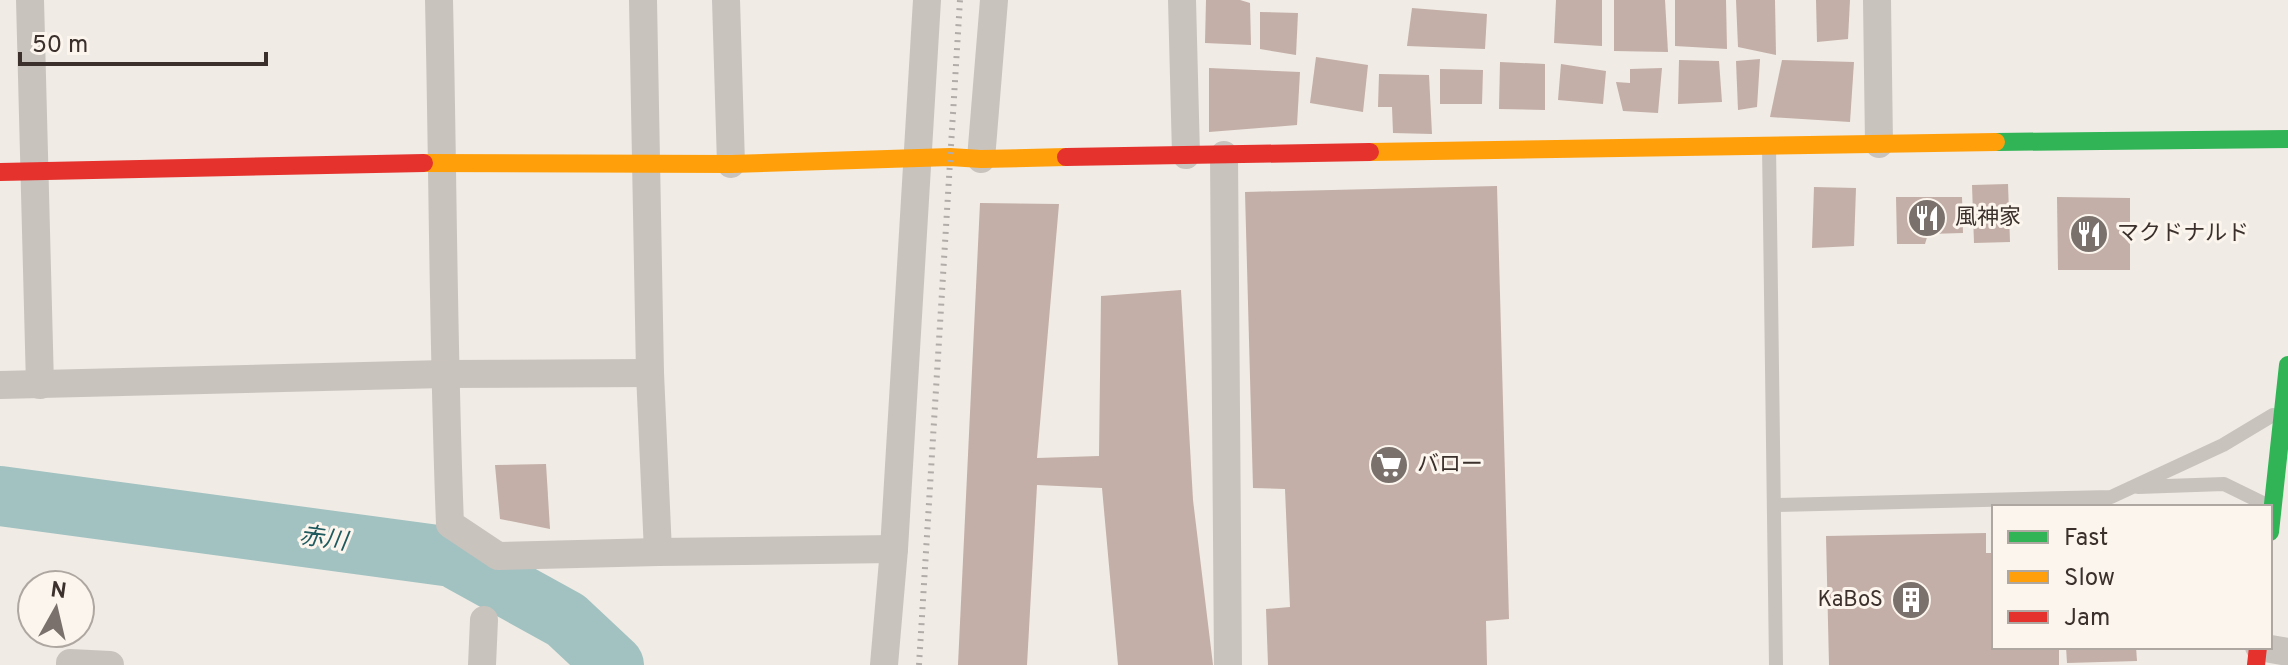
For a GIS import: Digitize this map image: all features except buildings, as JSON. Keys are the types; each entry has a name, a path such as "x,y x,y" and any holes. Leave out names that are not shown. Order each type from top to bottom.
{"street":[{"path":"30,0 40,385"},
{"path":"439,0 444,374 450,524 498,556 894,549"},
{"path":"643,0 650,373 658,552"},
{"path":"726,0 731,164"},
{"path":"884,665 894,549 927,0"},
{"path":"981,159 994,0"},
{"path":"1182,0 1186,155"},
{"path":"1877,0 1879,144"},
{"path":"0,172 443,163 731,164 919,158 2288,139"},
{"path":"1224,155 1228,665"},
{"path":"2272,516 2288,365"},
{"path":"0,385 444,374 650,373"},
{"path":"482,665 484,620"},
{"path":"70,665 110,665"}],"lane":[{"path":"1769,145 1776,665"},
{"path":"1774,505 2111,497 2223,445 2283,409"},
{"path":"2133,487 2224,484 2267,505"}],"waterway":[{"name":"赤川","path":"0,496 452,557 566,620 614,665"}],"railway":[{"path":"919,665 960,0"}],"traffic: fast":[{"path":"1996,142 2288,139"},
{"path":"2272,513 2288,365"}],"traffic: slow":[{"path":"1370,152 1996,142"},
{"path":"424,163 731,164 950,157 1066,157"}],"traffic: jam":[{"path":"1066,157 1370,152"},
{"path":"0,172 424,163"},
{"path":"2256,665 2258,649"}],"place":[{"name":"風神家","path":"1927,218"},
{"name":"マクドナルド","path":"2089,234"},
{"name":"バロー","path":"1389,465"},
{"name":"KaBoS","path":"1911,600"}]}
